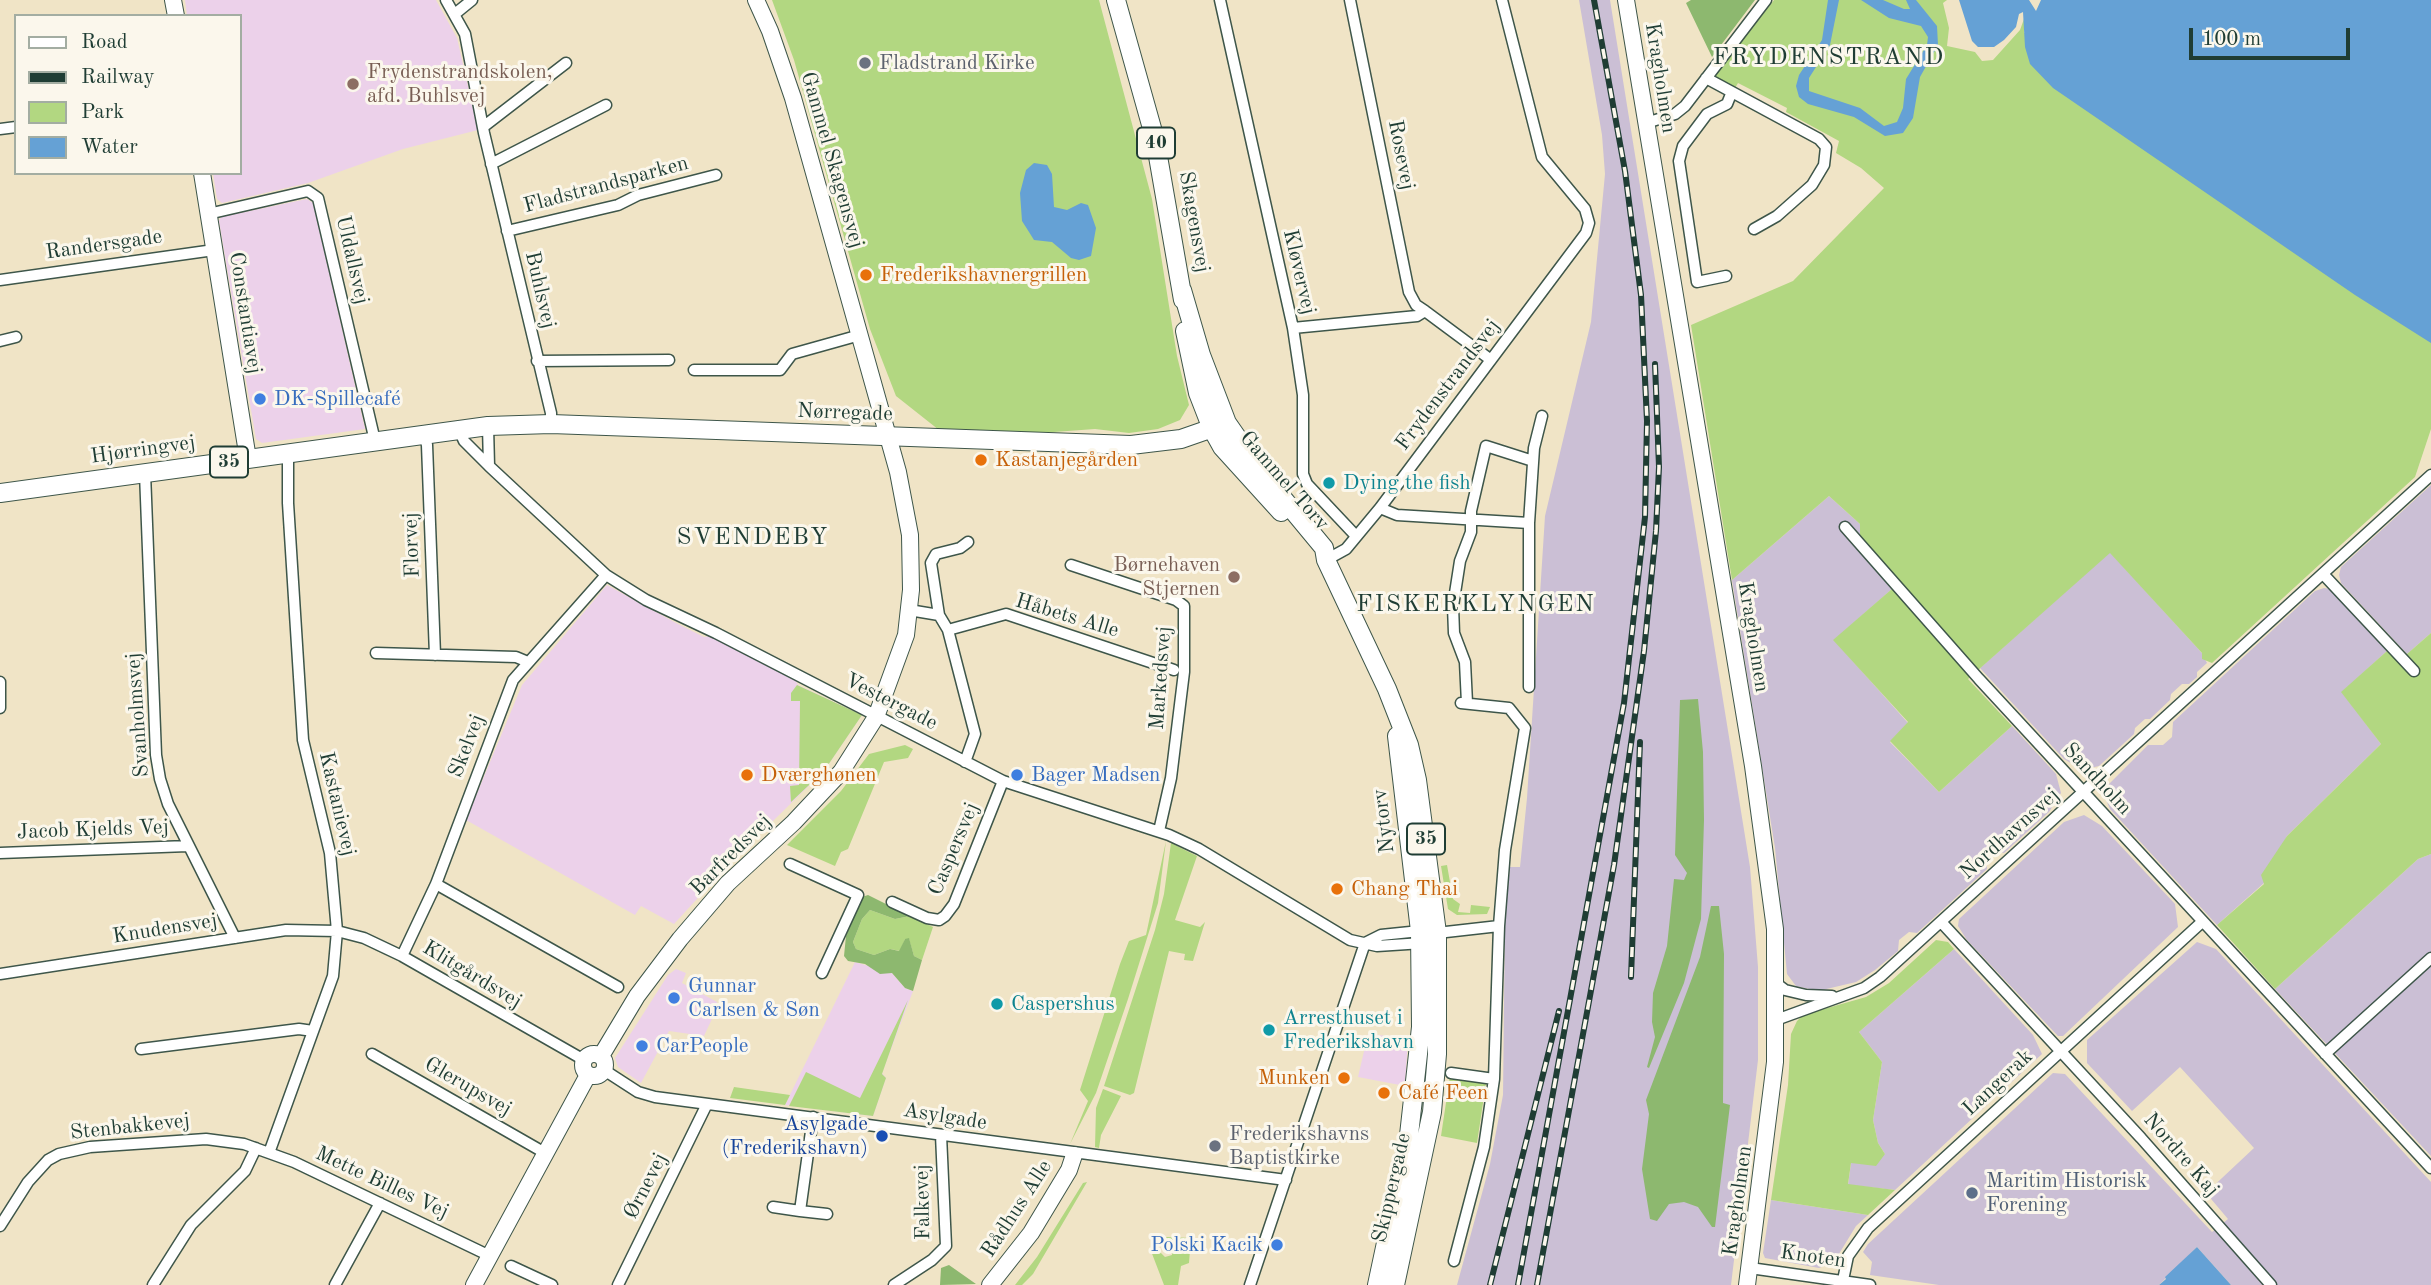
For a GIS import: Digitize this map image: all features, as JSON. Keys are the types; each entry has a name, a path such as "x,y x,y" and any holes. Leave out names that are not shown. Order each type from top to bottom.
{"main road":[{"name":"Skagensvej","path":"1116,0 1156,139 1182,290 1219,426"},
{"name":"Nørregade","path":"459,430 488,426 551,424 1131,446 1160,443 1219,426"},
{"name":"Gammel Torv","path":"1219,426 1245,474 1313,550 1326,560 1351,608 1395,711 1403,746"},
{"name":"Hjørringvej","path":"0,493 459,430"},
{"name":"Nytorv","path":"1403,746 1424,826 1426,936"},
{"name":"Skippergade","path":"1377,1285 1417,1078 1426,936"},
{"name":"Skippergade","path":"1395,1285 1432,1112 1437,1054 1426,936"}],"street":[{"name":"Buhlsvej","path":"446,0 456,13 465,34 491,164 551,413 551,424"},
{"path":"456,13 472,0"},
{"name":"Gammel Skagensvej","path":"756,0 771,31 793,98 889,437"},
{"name":"Kløvervej","path":"1220,0 1293,328 1303,395 1303,474 1307,484 1356,536"},
{"name":"Rosevej","path":"1350,0 1409,292 1416,305 1425,311"},
{"name":"Frydenstrandsvej","path":"1326,560 1346,549 1380,508 1576,248 1589,223 1585,209 1542,157 1502,0"},
{"name":"Kragholmen","path":"1626,0 1753,766 1775,929 1777,985 1771,1112 1747,1285"},
{"path":"1646,123 1675,114 1766,0"},
{"path":"483,127 566,62"},
{"path":"1706,78 1731,94 1819,139 1826,147 1824,164 1812,185 1766,224 1755,229"},
{"path":"1726,276 1697,282 1679,161 1683,146 1707,114 1727,104 1731,94"},
{"path":"491,164 606,105"},
{"name":"Constantiavej","path":"202,175 248,459"},
{"name":"Fladstrandsparken","path":"507,232 618,205 638,195 716,175"},
{"name":"Uldallsvej","path":"208,214 308,191 318,198 374,441"},
{"name":"Randersgade","path":"0,280 214,250"},
{"path":"1293,328 1417,316 1425,311 1491,360"},
{"path":"694,370 780,370 793,354 860,335"},
{"path":"0,341 16,337"},
{"path":"537,361 669,360"},
{"path":"1529,687 1529,523 1533,460 1542,416"},
{"path":"488,426 489,466"},
{"name":"Vestergade","path":"459,430 464,441 489,466 606,575 646,600 716,633 1003,781 1159,831 1199,849 1350,940 1364,943"},
{"name":"Florvej","path":"424,435 427,445 435,655"},
{"name":"Barfredsvej","path":"474,1285 594,1065 637,996 680,939 728,883 794,822 841,772 876,717 900,657 909,610 910,535 889,437"},
{"path":"1454,1261 1484,1147 1494,1079 1499,926 1505,850 1525,728 1509,708 1464,703 1465,662 1454,633 1453,606 1460,561 1472,522 1471,511 1486,446 1533,460"},
{"name":"Kastanievej","path":"269,1153 332,975 337,931 332,867 310,779 302,727 288,454"},
{"name":"Svanholmsvej","path":"145,473 156,755 168,804 234,938"},
{"name":"Nordhavnsvej","path":"1776,1020 1864,988 1880,978 2431,475"},
{"path":"1380,508 1397,515 1440,516 1472,522 1529,523"},
{"name":"Sandholm","path":"1845,527 2084,793 2431,1168"},
{"path":"965,762 975,734 948,630 939,615 932,559 936,554 960,548 968,542"},
{"name":"Markedsvej","path":"1071,565 1176,600 1184,606 1184,672 1171,778 1159,831"},
{"path":"2323,574 2414,671"},
{"name":"Skelvej","path":"402,956 436,884 513,680 606,575"},
{"path":"909,610 939,615"},
{"name":"Håbets Alle","path":"948,630 1006,614 1174,670"},
{"path":"376,653 516,657 528,662"},
{"path":"0,682 0,708"},
{"name":"Caspersvej","path":"892,902 928,918 939,920 945,916 954,904 1003,781"},
{"name":"Jacob Kjelds Vej","path":"0,853 188,846"},
{"path":"790,863 858,895 822,973"},
{"path":"436,884 618,987"},
{"name":"Langerak","path":"1842,1283 1848,1256 1868,1228 2202,922"},
{"name":"Nordre Kaj","path":"1942,923 2271,1285"},
{"path":"1250,1285 1364,943 1381,935 1426,936 1499,926"},
{"name":"Knudensvej","path":"0,974 286,930 337,931"},
{"name":"Klitgårdsvej","path":"337,931 372,942 402,956 594,1065"},
{"path":"2325,1054 2431,958"},
{"name":"Nordhavnsvej","path":"1777,985 1785,990 1806,995 1838,996"},
{"path":"141,1049 299,1029 313,1031"},
{"name":"Glerupsvej","path":"372,1054 545,1153"},
{"name":"Asylgade","path":"594,1065 638,1092 707,1104 1074,1155 1286,1180"},
{"path":"1451,1073 1494,1079"},
{"name":"Ørnevej","path":"618,1285 707,1104"},
{"path":"800,1211 813,1117"},
{"name":"Falkevej","path":"894,1285 932,1260 946,1246 942,1135"},
{"name":"Stenbakkevej","path":"0,1226 38,1170 48,1160 74,1150 206,1139 256,1148"},
{"path":"153,1285 191,1225 245,1171 256,1148"},
{"name":"Mette Billes Vej","path":"256,1148 490,1256"},
{"name":"Rådhus Alle","path":"990,1285 1031,1233 1069,1170 1074,1155"},
{"path":"335,1285 380,1203"},
{"path":"773,1208 827,1214"},
{"path":"511,1266 552,1285"},
{"name":"Knoten","path":"1750,1268 1870,1285"}],"shaded area":[{"name":"Frydenstrandskolen, afd. Buhlsvej","path":"185,0 436,0 457,38 478,130 403,149 308,183 222,203 217,199 213,175 242,175 242,14 187,14"},
{"path":"1579,0 1610,0 1750,867 1758,967 1758,1060 1731,1285 1457,1285 1490,1164 1503,1095 1505,917 1510,867 1520,867 1527,798 1545,516 1591,322 1605,174 1602,135"},
{"path":"307,199 313,203 365,429 262,443 256,439 219,221 221,217"},
{"path":"2431,485 2431,633 2407,654 2341,583 2339,575 2341,567"},
{"path":"1829,496 1860,524 1900,582 1834,640 1908,723 1890,742 1939,792 2012,726 2056,774 2061,793 2049,812 2004,853 1992,850 1986,855 1987,869 1917,933 1909,932 1899,940 1898,951 1875,970 1856,982 1818,991 1796,986 1787,974 1775,848 1732,580"},
{"path":"2110,552 2202,653 2207,663 2197,672 2197,677 2189,684 2182,684 2171,694 2170,700 2150,719 2145,719 2135,728 2134,734 2099,766 2082,770 2064,759 1980,668"},
{"path":"607,585 676,623 704,637 710,636 796,681 798,685 862,715 824,771 729,864 674,924 641,906 635,915 466,820 522,685"},
{"path":"2330,589 2387,651 2342,692 2381,744 2287,836 2264,883 2217,925 2110,809 2106,800 2108,785 2148,745 2163,745 2172,737 2173,722 2315,591"},
{"path":"2084,815 2102,826 2175,904 2178,927 2063,1036 2058,1036 1967,940 1958,926 1959,919 2064,822"},
{"path":"2431,854 2431,1156 2275,989 2418,859"},
{"path":"2197,942 2216,949 2431,1182 2431,1285 2231,1285 2197,1247 2159,1285 1939,1285 1870,1275 1872,1262 1863,1252 1868,1244 2053,1073 2065,1074 2212,1232 2228,1219 2206,1193 2254,1148 2180,1067 2132,1111 2087,1063 2087,1040"},
{"path":"1954,949 2033,1035 2042,1054 1895,1190 1848,1185 1851,1163 1885,1154 1878,1143 1873,1120 1882,1062 1859,1032"},
{"path":"855,962 892,973 905,988 913,991 882,1073 886,1078 873,1116 785,1105"},
{"path":"676,969 686,973 682,983 717,1002 718,1006 704,1036 669,1031 641,1083 618,1067 615,1058 668,975"},
{"path":"1368,1034 1408,1038 1405,1086 1358,1077"},
{"path":"1771,1200 1868,1215 1856,1226 1834,1262 1819,1268 1765,1258 1763,1253"}],"green space":[{"path":"772,0 1099,0 1152,199 1177,356 1189,405 1180,420 1158,429 1129,433 1095,429 1040,433 939,430 896,396 870,329 794,60"},
{"path":"1691,0 1755,0 1712,57 1686,3"},
{"path":"1774,0 1947,0 1943,3 1949,28 1947,46 1975,52 1982,61 1993,60 2020,30 2024,19 2024,33 2431,0 2431,429 2415,477 2212,663 2202,659 2202,653 2110,553 1968,679 2012,726 1939,792 1890,741 1908,722 1833,640 1900,582 1860,540 1860,524 1829,496 1732,580 1691,325 1793,281 1884,188 1861,168 1836,153 1839,141 1786,112 1787,108 1738,83 1734,90 1714,77"},
{"path":"2431,633 2431,854 2418,859 2275,989 2217,925 2264,884 2261,875 2287,836 2381,744 2341,692 2387,651 2407,654"},
{"path":"797,685 862,715 824,771 791,802 790,786 799,785 800,701 791,701 791,693"},
{"path":"1698,699 1703,752 1704,820 1701,919 1684,983 1649,1068 1647,1067 1655,1037 1652,1022 1653,993 1667,946 1674,879 1684,880 1687,873 1675,855 1680,700"},
{"path":"905,745 913,749 908,758 884,762 848,849 841,852 835,866 787,845 841,791 869,754"},
{"path":"1166,841 1158,903 1128,999 1096,1093 1070,1144 1088,1101 1080,1090 1120,964 1129,941 1146,935"},
{"path":"1171,843 1197,856 1175,920 1200,927 1205,922 1193,961 1184,960 1185,954 1169,951 1134,1093 1130,1095 1104,1086 1155,930 1164,894"},
{"path":"1447,865 1453,899 1460,904 1458,912 1470,913 1471,905 1490,907 1487,914 1457,915 1448,909 1441,866"},
{"path":"868,895 910,916 895,919 870,910 862,919 853,942 856,949 874,955 890,949 899,951 905,939 909,938 914,956 922,960 913,991 905,988 892,973 880,974 865,964 848,961 844,956 846,936 862,897"},
{"path":"1711,906 1719,906 1724,954 1723,1103 1730,1105 1715,1227 1712,1227 1698,1207 1684,1202 1669,1204 1657,1221 1650,1219 1642,1169 1649,1114 1646,1100 1700,957"},
{"path":"870,910 895,919 910,916 933,927 922,960 914,956 909,939 905,939 900,951 890,949 874,955 856,949 853,942 862,919"},
{"path":"1936,940 1948,942 1954,949 1859,1032 1882,1062 1873,1120 1878,1143 1885,1154 1876,1166 1851,1163 1848,1184 1895,1190 1868,1215 1771,1200 1788,1085 1791,1034 1797,1021 1803,1015 1866,997 1889,983"},
{"path":"908,1000 882,1074 886,1078 873,1116 789,1106 806,1072 860,1098"},
{"path":"1450,1076 1486,1083 1477,1143 1441,1136"},
{"path":"734,1087 790,1095 785,1105 730,1098"},
{"path":"1103,1089 1121,1096 1101,1135 1099,1148 1095,1147 1096,1108"},
{"path":"1087,1182 1033,1274 1022,1285 1015,1285 1037,1257 1083,1183"},
{"path":"1166,1237 1191,1238 1189,1263 1181,1266 1178,1285 1164,1285 1151,1251 1158,1250 1165,1257 1172,1255 1172,1248"},
{"path":"949,1265 976,1284 940,1285 941,1268"}],"water":[{"path":"1828,0 1839,0 1830,45 1809,78 1809,91 1860,108 1884,126 1897,122 1903,108 1906,79 1927,45 1928,37 1921,26 1889,18 1861,0 1883,0 1910,9 1906,0 1916,0 1937,26 1938,45 1920,77 1913,118 1903,133 1885,136 1854,117 1808,104 1799,97 1796,86 1799,75 1822,40"},
{"path":"1959,0 2029,0 2036,11 2041,0 2431,0 2431,343 2355,295 2053,88 2030,64 2025,47 2023,12 2019,14 2016,27 2004,40 1994,47 1978,47 1972,41"},
{"path":"1034,163 1047,165 1052,174 1054,207 1067,210 1081,203 1088,205 1096,228 1091,256 1079,260 1071,258 1052,242 1034,240 1022,221 1020,193 1026,170"},
{"path":"2197,1247 2231,1285 2159,1285 2165,1277"}],"railway":[{"path":"1518,1285 1624,703 1645,517 1647,421 1641,295 1625,171 1594,0"},
{"path":"1537,1285 1614,865 1644,651 1656,531 1659,467 1655,364"},
{"path":"1631,977 1640,742"},
{"path":"1490,1285 1559,1011"}],"place":[{"name":"Fladstrand Kirke","path":"865,63"},
{"name":"Frydenstrandskolen, afd. Buhlsvej","path":"353,84"},
{"name":"Frederikshavnergrillen","path":"866,275"},
{"name":"DK-Spillecafé","path":"260,399"},
{"name":"Kastanjegården","path":"981,460"},
{"name":"Dying the fish","path":"1329,483"},
{"name":"Børnehaven Stjernen","path":"1234,577"},
{"name":"Dværghønen","path":"747,775"},
{"name":"Bager Madsen","path":"1017,775"},
{"name":"Chang Thai","path":"1337,889"},
{"name":"Gunnar Carlsen & Søn","path":"674,998"},
{"name":"Caspershus","path":"997,1004"},
{"name":"Arresthuset i Frederikshavn","path":"1269,1030"},
{"name":"CarPeople","path":"642,1046"},
{"name":"Munken","path":"1344,1078"},
{"name":"Café Feen","path":"1384,1093"},
{"name":"Asylgade (Frederikshavn)","path":"882,1136"},
{"name":"Frederikshavns Baptistkirke","path":"1215,1146"},
{"name":"Maritim Historisk Forening","path":"1972,1193"},
{"name":"Polski Kacik","path":"1277,1245"}],"district":[{"name":"FRYDENSTRAND","path":"1829,58"},
{"name":"SVENDEBY","path":"753,538"},
{"name":"FISKERKLYNGEN","path":"1476,605"}]}
